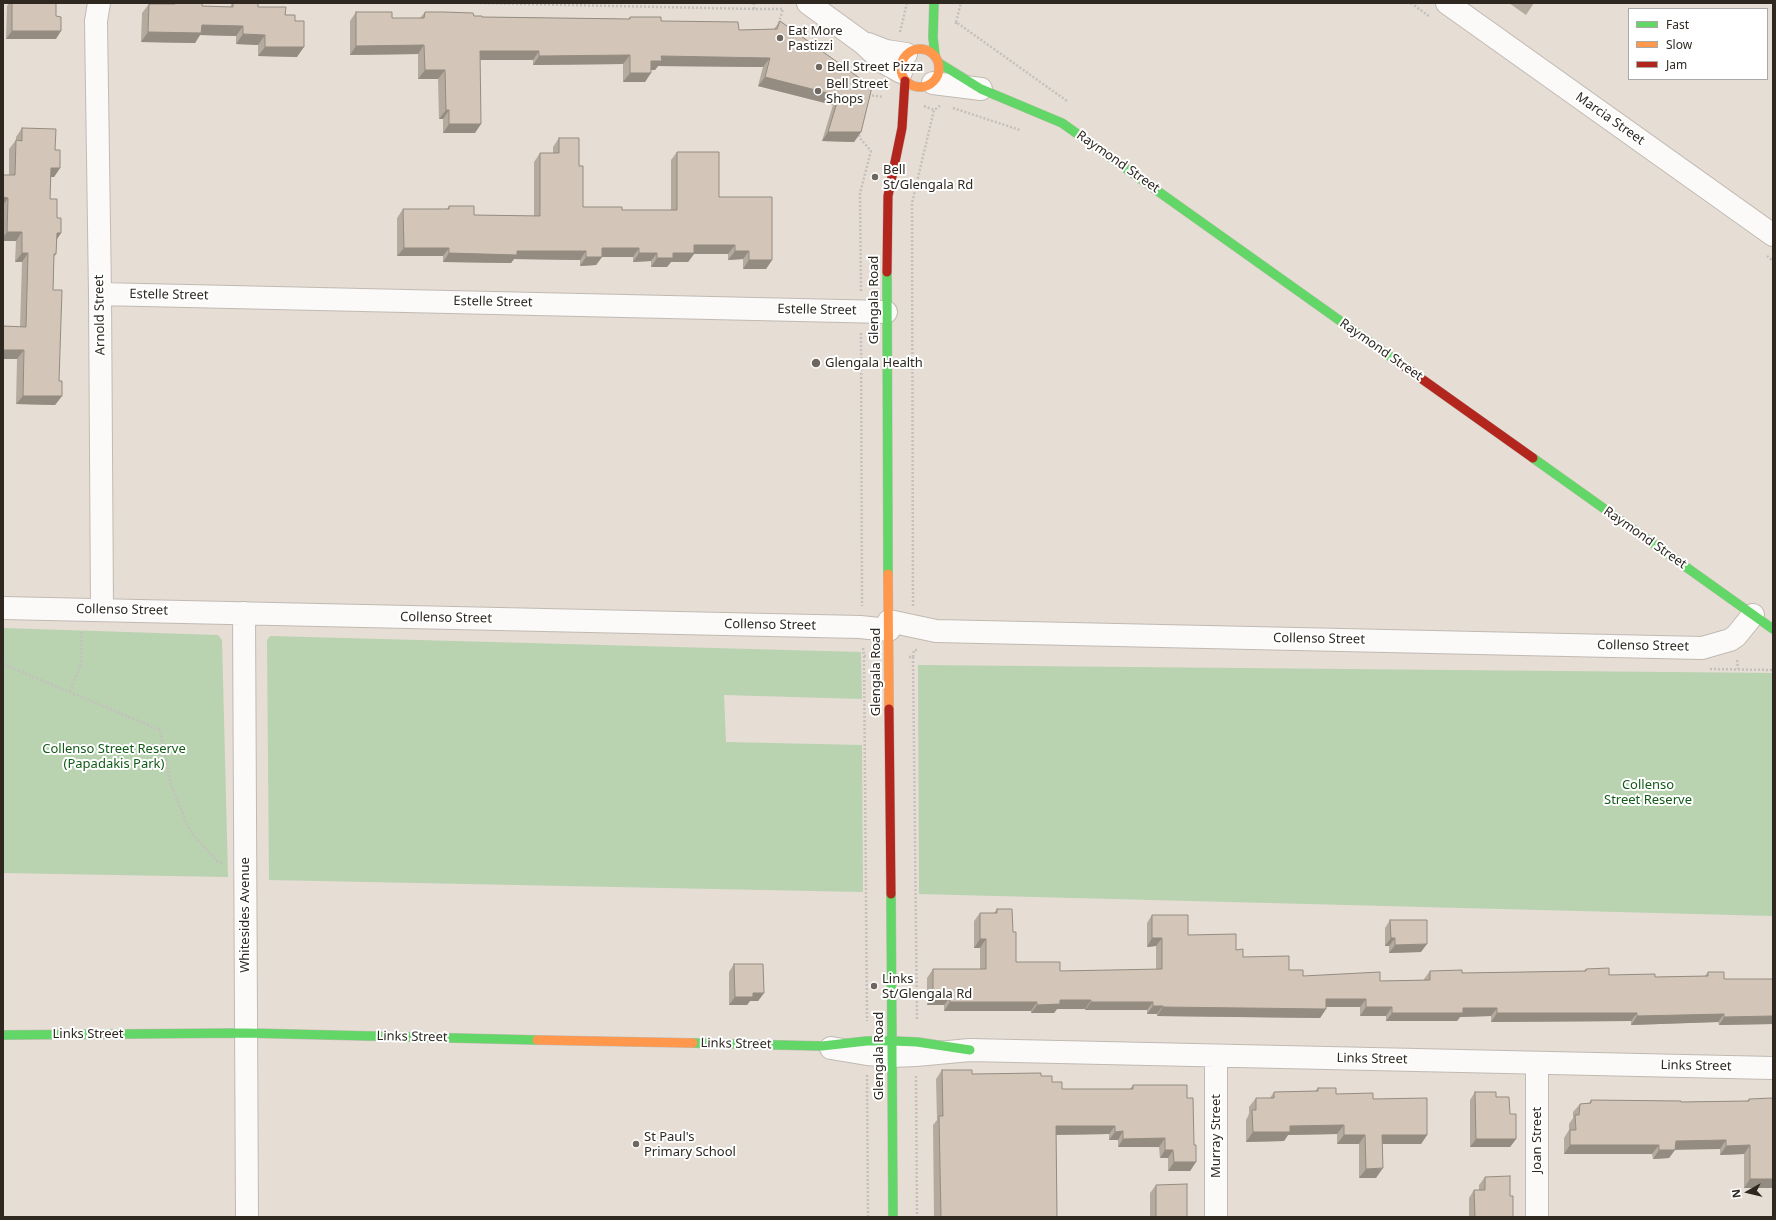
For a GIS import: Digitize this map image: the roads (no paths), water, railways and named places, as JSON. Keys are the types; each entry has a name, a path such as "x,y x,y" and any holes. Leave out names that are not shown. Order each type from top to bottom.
{"street":[{"path":"808,3 863,43 883,62 902,62 925,49 936,75 909,85 902,62"},
{"name":"Glengala Road","path":"924,22 933,3"},
{"name":"Glengala Road","path":"902,128 914,106 936,75 933,37 933,3"},
{"name":"Marcia Street","path":"1447,3 1773,235"},
{"name":"Arnold Street","path":"95,9 100,294 102,610"},
{"name":"Glengala Road","path":"893,1217 886,312 888,196 902,128 902,62 918,34"},
{"name":"Raymond Street","path":"936,75 981,89 1062,123 1763,622"},
{"name":"Estelle Street","path":"100,294 886,312"},
{"name":"Collenso Street","path":"3,608 860,627 889,630 913,637 936,631 1702,648 1719,653 1735,652 1750,641 1763,622"},
{"name":"Whitesides Avenue","path":"244,613 247,1217"},
{"name":"Links Street","path":"3,1034 246,1033 822,1046 867,1054 892,1048 916,1056 970,1050 1773,1068"},
{"name":"Murray Street","path":"1216,1056 1216,1217"},
{"name":"Joan Street","path":"1537,1062 1537,1217"}],"place":[{"name":"Eat More Pastizzi","path":"780,38"},
{"name":"Bell Street Pizza","path":"819,67"},
{"name":"Bell Street Shops","path":"818,91"},
{"name":"Bell St/Glengala Rd","path":"875,177"},
{"name":"Glengala Health","path":"816,363"},
{"name":"Links St/Glengala Rd","path":"874,986"},
{"name":"St Paul's Primary School","path":"636,1144"}],"park label":[{"name":"Collenso Street Reserve (Papadakis Park)","path":"114,756"},
{"name":"Collenso Street Reserve","path":"1648,792"}]}
